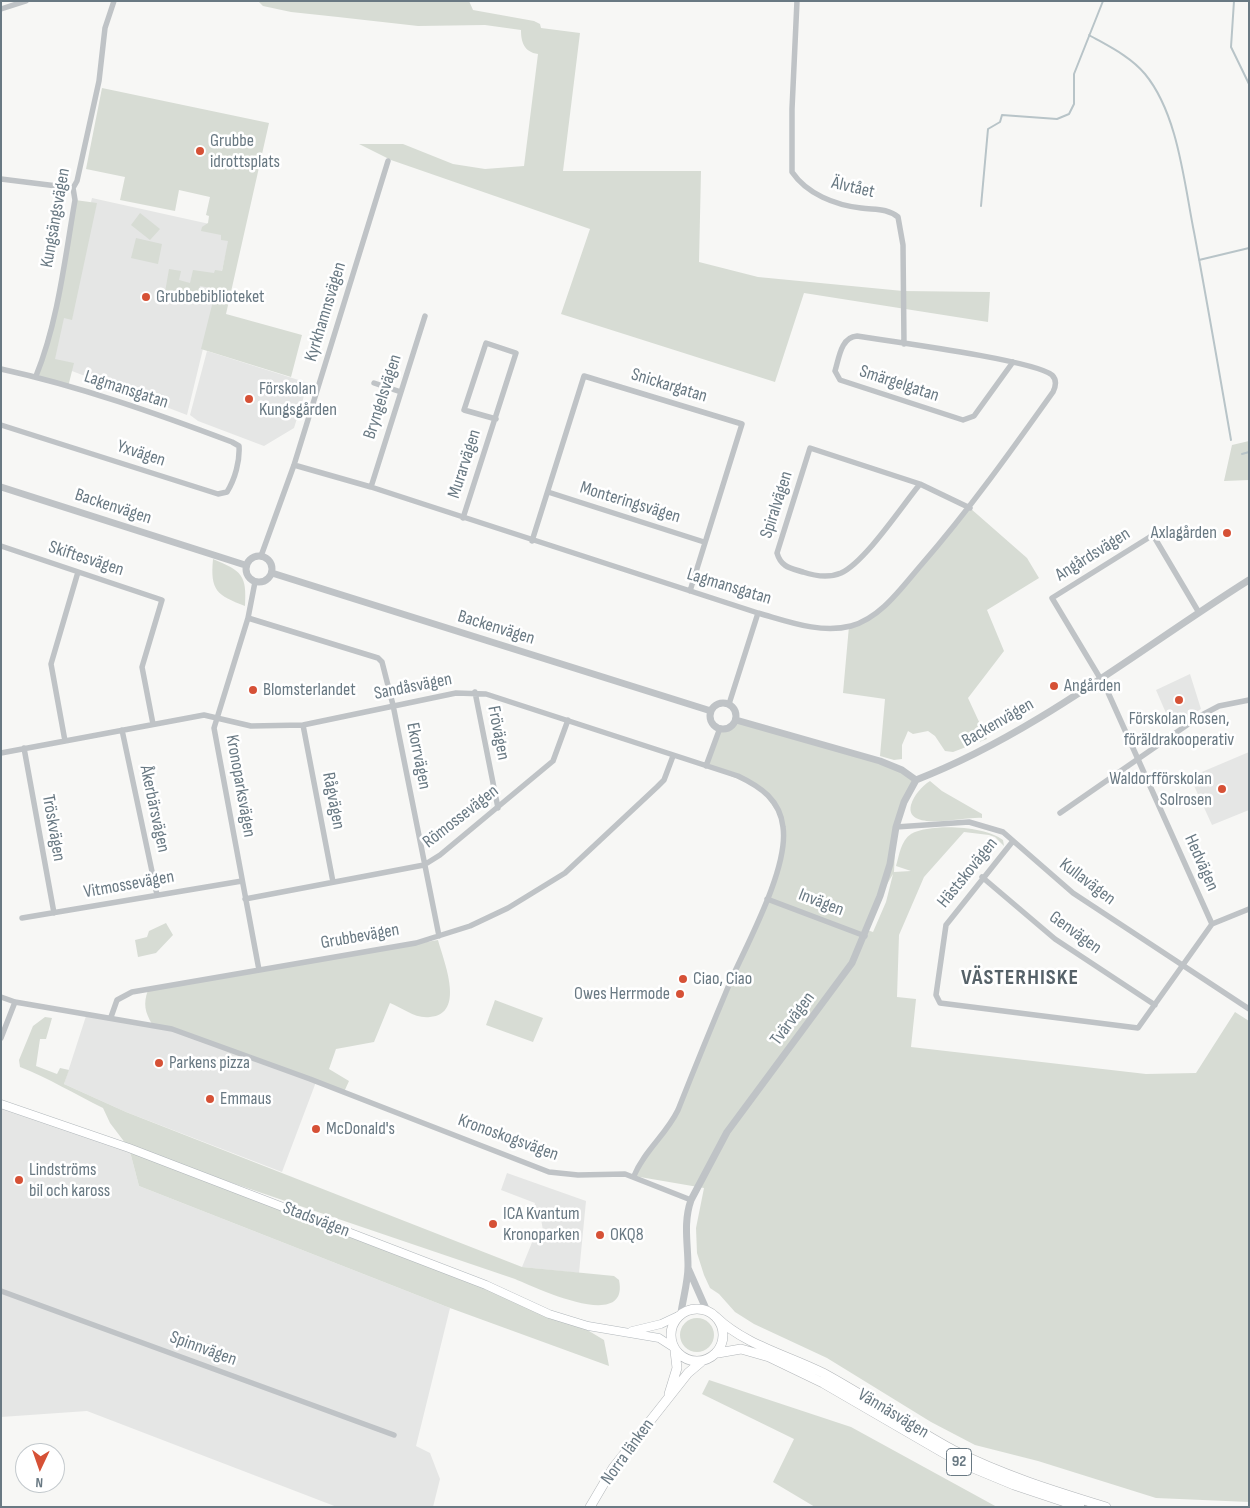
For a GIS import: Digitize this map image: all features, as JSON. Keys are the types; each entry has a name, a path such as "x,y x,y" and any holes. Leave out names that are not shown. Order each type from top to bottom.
{"highway":[{"path":"680,1315 688,1310 707,1311"},
{"name":"92","path":"707,1311 716,1317"},
{"name":"92","path":"674,1349 672,1330 680,1315"},
{"path":"716,1317 723,1333 718,1354"},
{"name":"Vännäsvägen","path":"716,1317 737,1335 804,1364 850,1388 962,1454 1016,1478 1106,1507"},
{"path":"674,1349 691,1360 701,1362"},
{"name":"Norra länken","path":"668,1399 677,1368 674,1349"},
{"name":"Vännäsvägen","path":"718,1354 741,1349 776,1360 823,1383 961,1463 1014,1486 1080,1507"},
{"name":"92","path":"701,1362 718,1354"},
{"name":"Norra länken","path":"590,1507 613,1468 688,1373 701,1362"}],"main road":[{"name":"Stadsvägen","path":"1,1104 129,1148 477,1281 549,1314 588,1326 630,1331 659,1338 674,1349"},
{"name":"Stadsvägen","path":"630,1331 661,1324 680,1315"}],"street":[{"path":"1,9 26,1"},
{"name":"Kungsängsvägen","path":"36,376 42,362 58,292 75,200 73,188 77,181 99,81 107,19 114,1"},
{"name":"Älvtået","path":"797,1 792,109 792,172 807,188 828,199 856,208 886,210 898,217 903,245 904,344"},
{"name":"Kyrkhamnsvägen","path":"261,556 294,465 388,161"},
{"path":"1,179 73,188"},
{"name":"Bryngelsvägen","path":"371,487 425,316"},
{"name":"Smärgelgatan","path":"1013,362 974,416 967,420 844,382 837,378 835,371 844,344 851,337 1013,362 1048,373 1055,379 1056,384"},
{"name":"Murarvägen","path":"463,518 496,419 516,353 486,343 464,410 496,419"},
{"name":"Lagmansgatan","path":"1,369 36,376 188,425 239,446"},
{"name":"Snickargatan","path":"532,541 584,376 742,424 690,591"},
{"path":"374,383 400,392"},
{"name":"Lagmansgatan","path":"294,465 371,487 532,541 758,613 812,627 832,628 860,623 890,601 970,508 1053,392 1056,384"},
{"name":"Yxvägen","path":"1,425 218,494 227,492 230,486 238,465 239,446"},
{"name":"Spiralvägen","path":"920,484 856,563 840,573 823,576 811,574 787,567 780,562 777,553 810,448 920,484 970,508"},
{"name":"Backenvägen","path":"1,487 245,565"},
{"name":"Monteringsvägen","path":"548,492 704,542"},
{"name":"Angårdsvägen","path":"1100,677 1052,598 1153,535 1198,611"},
{"name":"Skiftesvägen","path":"1,546 162,600 142,667 153,724"},
{"path":"261,556 270,561 272,573 265,581 255,582 247,576 245,565 251,558 261,556"},
{"path":"65,740 52,664 78,572"},
{"name":"Backenvägen","path":"272,573 711,711"},
{"name":"Backenvägen","path":"916,780 986,750 1198,611 1249,580"},
{"name":"Kronoparksvägen","path":"255,582 248,618 214,728 259,970"},
{"path":"729,704 758,613"},
{"name":"Ekorrvägen","path":"248,618 378,658 384,666 439,936"},
{"name":"Hedvägen","path":"1100,677 1212,924"},
{"name":"Sandåsvägen","path":"1,753 204,715 251,726 303,725 393,705 456,693 475,692 568,720 706,766"},
{"name":"Frövägen","path":"475,692 498,808"},
{"path":"1060,813 1200,716 1219,706 1249,700"},
{"path":"718,704 729,704 736,710 736,720 731,727 720,728 712,722 711,711 718,704"},
{"name":"Römossevägen","path":"246,899 424,865 440,855 498,808 554,759 568,720"},
{"path":"736,720 880,761 902,770 916,780"},
{"name":"Rågvägen","path":"303,725 334,882"},
{"path":"634,1176 645,1155 671,1125 678,1110 767,899 783,847 783,826 778,809 770,796 755,784 738,776 706,766 720,728"},
{"name":"Åkerbärsvägen","path":"122,730 157,895"},
{"name":"Tröskvägen","path":"24,748 54,913"},
{"name":"Grubbevägen","path":"111,1017 114,1004 125,994 416,943 470,926 508,908 564,873 664,780 673,756"},
{"name":"Tvärvägen","path":"680,1315 688,1268 687,1212 691,1200 727,1132 831,994 852,963 864,936 890,864 896,827 904,802 916,780"},
{"name":"Kullavägen","path":"896,827 969,822 1003,832 1073,893 1249,1009"},
{"name":"Hästskovägen","path":"1013,841 982,877 946,925 936,995 940,1004 1133,1029 1141,1026 1212,924"},
{"name":"Genvägen","path":"982,877 1055,939 1155,1005"},
{"name":"Vitmossevägen","path":"22,918 242,880"},
{"name":"Invägen","path":"767,899 864,936"},
{"path":"1212,924 1249,909"},
{"path":"1,997 15,1002 111,1017"},
{"path":"1,1038 15,1002"},
{"name":"Kronoskogsvägen","path":"111,1017 172,1029 191,1035 549,1172 578,1175 602,1173 634,1176 691,1200"},
{"name":"Tvärvägen","path":"688,1268 707,1311"},
{"name":"Spinnvägen","path":"1,1291 394,1435"}],"shaded area":[{"path":"258,1 469,1 473,10 534,21 540,24 541,28 580,33 563,171 701,171 699,262 758,277 903,291 990,292 988,322 804,293 775,382 561,314 590,229 391,160 359,144 403,144 453,164 485,169 524,166 538,54 526,49 521,30 485,25 418,26 291,12 263,6"},
{"path":"102,88 269,123 226,314 302,335 291,377 201,349 216,289 200,286 198,296 172,292 170,299 164,298 169,269 181,271 179,280 190,283 193,270 214,273 215,270 222,271 228,241 221,240 221,235 201,231 202,227 208,223 209,216 206,215 210,197 179,190 175,211 120,200 125,177 86,169"},
{"path":"92,198 232,229 187,415 51,363"},
{"path":"75,200 97,203 72,320 64,318 55,359 74,363 68,387 36,376 59,292"},
{"path":"140,213 160,229 150,240 131,225"},
{"path":"136,238 162,244 158,264 131,258"},
{"name":"Förskolan Kungsgården","path":"207,351 308,383 294,428 264,446 198,421 190,415"},
{"path":"1249,441 1249,480 1224,481 1232,445"},
{"path":"970,508 1027,558 1039,578 987,610 1004,651 968,698 987,739 953,752 945,751 935,736 928,731 913,734 908,731 902,745 902,759 894,760 880,756 885,699 843,693 849,626 865,619 898,592 930,557"},
{"path":"213,559 231,567 241,575 245,587 245,606 228,599 217,590 213,578"},
{"name":"Förskolan Rosen, föräldrakooperativ","path":"1190,674 1201,709 1172,727 1156,690"},
{"path":"736,720 880,761 916,780 896,827 894,872 911,871 896,866 905,840 911,834 920,831 944,827 971,829 995,835 1003,840 1004,846 995,837 964,832 924,877 899,935 897,997 916,999 911,1047 1146,1074 1196,1073 1235,1012 1249,1021 1249,1502 1156,1498 1038,1461 975,1445 931,1422 827,1358 754,1324 735,1312 719,1294 710,1288 697,1253 696,1228 704,1188 634,1176 637,1168 671,1125 767,899 781,859 781,818 760,788 706,766 720,728 731,727","holes":["893,874 886,902 873,932 867,930 880,896"]},
{"name":"Waldorfförskolan Solrosen","path":"1249,752 1249,810 1212,825 1190,777"},
{"path":"930,781 942,791 982,814 982,818 938,821 917,819 911,814 911,805 919,791"},
{"path":"166,923 173,935 156,953 138,957 135,940 147,937 149,931"},
{"path":"438,940 450,986 450,997 447,1007 441,1014 425,1017 414,1015 390,1003 374,1042 336,1049 329,1069 349,1081 344,1092 152,1024 146,1012 145,1004 148,990"},
{"path":"495,1000 543,1018 533,1042 486,1025"},
{"path":"87,1013 152,1024 316,1082 282,1172 126,1112 64,1084"},
{"path":"45,1017 52,1018 46,1039 40,1039 36,1066 57,1074 60,1068 69,1070 64,1084 126,1112 522,1267 614,1276 619,1280 618,1296 610,1303 596,1305 578,1302 147,1154 486,1285 589,1331 604,1340 609,1366 450,1308 139,1186 129,1148 110,1123 103,1108 20,1067 19,1060 33,1026"},
{"path":"1,1104 129,1148 139,1186 450,1308 416,1446 430,1453 440,1479 433,1507 337,1507 87,1411 1,1417"},
{"path":"507,1173 586,1201 579,1273 522,1267 533,1240 544,1236 541,1219 531,1216 535,1203 501,1190"},
{"path":"697,1318 704,1319 709,1323 713,1328 713,1342 709,1347 704,1351 697,1352 690,1351 685,1347 681,1342 680,1335 681,1328 685,1323 690,1319"},
{"path":"709,1380 851,1427 997,1507 815,1507 773,1482 794,1439 702,1394"}],"waterway":[{"path":"981,206 988,129 1000,122 1002,115 1057,119 1069,114 1074,104 1074,74 1103,1"},
{"path":"1234,1 1231,47 1249,84"},
{"path":"1089,35 1126,57 1145,74 1156,90 1172,128 1183,171 1231,440"},
{"path":"1199,260 1249,248"},
{"path":"1242,454 1249,452"}],"place":[{"name":"Grubbe idrottsplats","path":"200,151"},
{"name":"Grubbebiblioteket","path":"146,297"},
{"name":"Förskolan Kungsgården","path":"249,399"},
{"name":"Axlagården","path":"1227,533"},
{"name":"Angården","path":"1054,686"},
{"name":"Blomsterlandet","path":"253,690"},
{"name":"Förskolan Rosen, föräldrakooperativ","path":"1179,700"},
{"name":"Waldorfförskolan Solrosen","path":"1222,789"},
{"name":"Ciao, Ciao","path":"683,979"},
{"name":"Owes Herrmode","path":"680,994"},
{"name":"Parkens pizza","path":"159,1063"},
{"name":"Emmaus","path":"210,1099"},
{"name":"McDonald's","path":"316,1129"},
{"name":"Lindströms bil och kaross","path":"19,1180"},
{"name":"ICA Kvantum Kronoparken","path":"493,1224"},
{"name":"OKQ8","path":"600,1235"}],"district":[{"name":"VÄSTERHISKE","path":"1020,978"}]}
